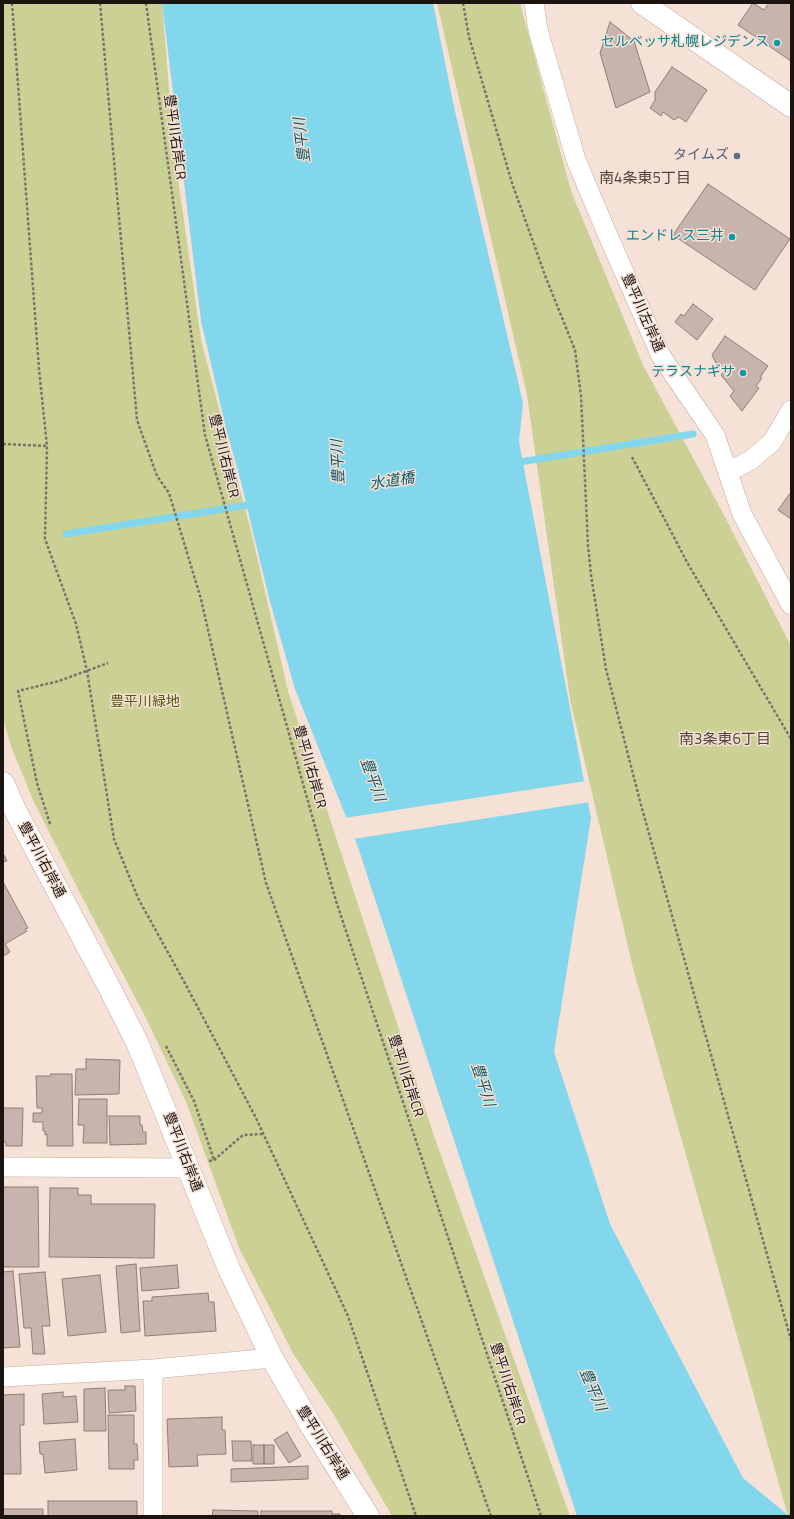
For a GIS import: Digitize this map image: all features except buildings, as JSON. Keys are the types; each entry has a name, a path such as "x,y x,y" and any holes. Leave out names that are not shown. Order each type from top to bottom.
{"street":[{"name":"豊平川左岸通","path":"534,3 538,30 576,160 661,356 714,435 742,514 791,605"},
{"path":"642,3 791,106"},
{"path":"728,472 752,460 772,442 791,410"},
{"name":"豊平川右岸通","path":"3,782 16,812 137,1042 229,1269 272,1358 310,1424 368,1516"},
{"path":"3,1167 188,1168"},
{"path":"3,1377 153,1369 272,1358"},
{"path":"152,1516 153,1369"}],"path":[{"path":"12,3 39,369 47,446 45,539 76,624 87,671 114,839 138,898 263,1134 348,1316 416,1516"},
{"path":"100,3 137,420 157,476 169,493 201,599 266,883 490,1516"},
{"name":"豊平川右岸CR","path":"146,3 205,436 336,901 541,1516"},
{"path":"463,3 468,37 512,183 574,350 581,396 588,545 591,575 606,669 643,813 791,1340"},
{"path":"3,444 47,446"},
{"path":"632,457 688,564 791,739"},
{"path":"52,829 37,783 18,691 59,681 108,663"},
{"path":"188,1168 214,1160 243,1135 263,1134"}],"green space":[{"name":"豊平川緑地","path":"3,3 162,3 174,151 201,340 251,531 288,691 434,1136 570,1516 392,1516 334,1415 294,1355 239,1248 187,1104 146,1018 33,800 12,749 3,719"},
{"path":"437,3 520,3 571,191 643,365 726,519 791,646 791,1516 788,1516 633,968 570,699 527,395"}],"water":[{"name":"豊平川","path":"162,3 433,3 454,107 523,403 519,442 591,818 554,1052 610,1224 743,1478 789,1516 577,1516 358,847 295,689 269,598 241,482 226,428 201,321"}],"pier":[{"path":"586,781 590,802 353,839 344,818"}],"waterway":[{"name":"水道橋","path":"514,463 693,434"},
{"name":"水道橋","path":"66,534 255,504"}],"place":[{"name":"セルベッサ札幌レジデンス","path":"777,43"},
{"name":"タイムズ","path":"737,156"},
{"name":"エンドレス三井","path":"732,237"},
{"name":"テラスナギサ","path":"743,373"}],"district":[{"name":"南4条東5丁目","path":"645,179"},
{"name":"南3条東6丁目","path":"725,740"}]}
